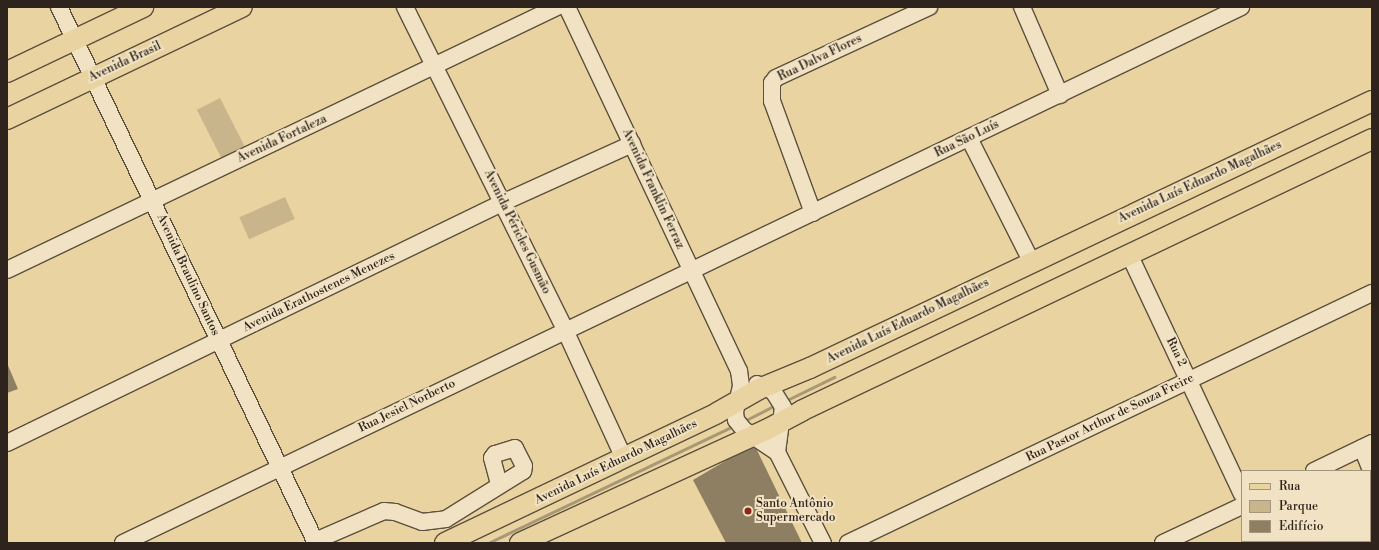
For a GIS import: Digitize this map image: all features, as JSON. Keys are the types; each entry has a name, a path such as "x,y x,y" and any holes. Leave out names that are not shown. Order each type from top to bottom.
{"main road":[{"path":"7,72 143,7"},
{"name":"Avenida Brasil","path":"7,119 242,7"},
{"name":"Avenida Luís Eduardo Magalhães","path":"445,543 624,458 736,407 810,368 1031,261 1372,101"},
{"path":"520,543 749,433 1372,139"}],"street":[{"name":"Avenida Braulino Santos","path":"59,7 154,201 315,542"},
{"name":"Avenida Péricles Gusmão","path":"405,7 565,330 624,458"},
{"name":"Avenida Fortaleza","path":"7,270 85,231 154,201 557,7"},
{"name":"Avenida Franklin Ferraz","path":"567,7 739,371"},
{"name":"Rua Dalva Flores","path":"813,213 772,101 772,83 776,78 929,7"},
{"path":"1022,7 1060,95"},
{"name":"Rua São Luís","path":"692,270 1241,7"},
{"path":"969,138 1031,261"},
{"name":"Avenida Erathostenes Menezes","path":"7,443 502,203 632,144"},
{"name":"Rua 2","path":"1129,254 1190,380 1241,492"},
{"name":"Rua Jesiel Norberto","path":"123,543 692,270"},
{"name":"Rua Pastor Arthur de Souza Freire","path":"848,543 1372,293"},
{"path":"739,371 751,381 769,389 781,401 783,417 777,452"},
{"path":"739,371 740,386 736,407 736,420 749,433 777,452 823,543"},
{"path":"1316,470 1367,446 1372,473"},
{"path":"315,542 384,511 395,512 422,522 446,519 499,485"},
{"path":"1163,543 1241,506"}],"green space":[{"path":"220,98 245,146 221,158 197,110"},
{"path":"285,197 295,219 249,239 239,217"}],"building":[{"path":"7,363 18,389 7,393"},
{"name":"Santo Antônio Supermercado","path":"754,444 802,543 726,543 693,480"}],"waterway":[{"path":"785,401 834,377"},
{"path":"744,421 776,405"},
{"path":"488,543 733,426"}],"place":[{"name":"Santo Antônio Supermercado","path":"748,511"}]}
